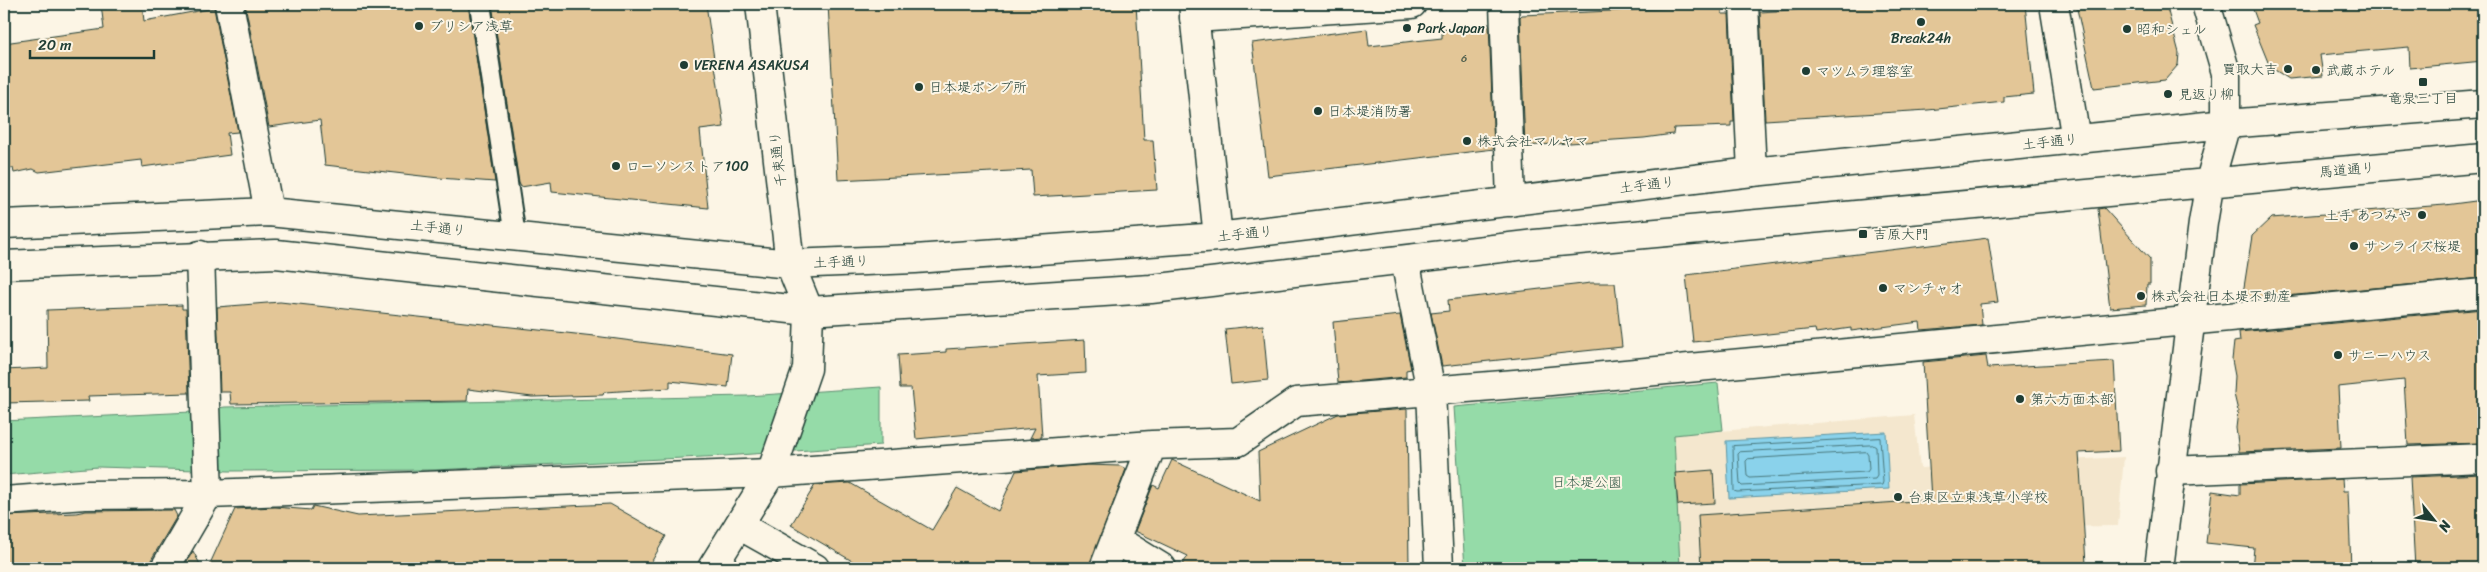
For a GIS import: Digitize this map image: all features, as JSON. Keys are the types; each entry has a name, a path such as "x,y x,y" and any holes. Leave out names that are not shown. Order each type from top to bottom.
{"street":[{"path":"229,4 269,212"},
{"name":"千束通り","path":"760,4 790,264 810,312"},
{"path":"1218,237 1193,11 1412,4"},
{"path":"1504,4 1511,202"},
{"path":"1744,4 1752,172"},
{"path":"2054,4 2076,140"},
{"path":"2158,568 2189,322 2210,181 2226,124 2226,73 2206,4"},
{"name":"土手通り","path":"4,224 269,212 790,264 915,259 1218,237 1752,172 2226,124 2483,104"},
{"name":"馬道通り","path":"2210,181 2483,158"},
{"path":"4,264 200,255 276,254 810,312 1151,289 1535,244 2210,181"},
{"path":"166,568 208,494 200,255"},
{"path":"1406,260 1431,391 1439,568"},
{"path":"4,501 85,495 208,494 771,473 1152,445 1238,442 1296,402 2189,322 2483,293"},
{"path":"712,568 771,473 807,369 810,312"},
{"path":"1104,568 1152,445"},
{"path":"2170,471 2483,458"},
{"path":"739,526 815,568"},
{"path":"1115,539 1162,568"}],"lane":[{"path":"480,4 516,236"}],"shaded area":[{"name":"台東区立東浅草小学校","path":"1914,415 1920,468 2124,457 2118,526 2035,527 2032,568 1680,568 1673,435"}],"green space":[{"name":"日本堤公園","path":"1718,383 1723,430 1674,435 1680,568 1465,568 1454,407"},
{"path":"881,387 881,445 724,456 434,470 229,471 98,467 4,475 4,421 192,412 225,407 747,396"}],"water":[{"path":"1886,432 1889,489 1729,498 1726,441"}],"building":[{"path":"101,4 142,4 144,21 214,8 238,132 227,133 230,155 142,167 141,160 39,172 33,169 14,173 13,168 4,169 4,43 104,29"},
{"path":"245,4 468,4 495,182 439,178 325,165 320,120 269,127"},
{"path":"492,4 706,4 724,127 700,130 708,208 552,192 551,182 521,187"},
{"path":"828,4 1136,4 1144,140 1153,140 1157,190 1033,197 1031,170 838,180"},
{"path":"1860,4 2025,4 2034,94 2004,97 2004,102 1928,110 1765,120 1760,12"},
{"name":"昭和シェル","path":"2076,4 2166,4 2179,53 2178,65 2165,80 2094,88"},
{"path":"2251,4 2483,4 2483,61 2410,68 2409,47 2320,55 2323,76 2289,79 2270,67 2253,25 2258,23"},
{"path":"1722,6 1722,14 1729,14 1734,122 1731,122 1731,126 1674,128 1673,134 1644,138 1525,146 1520,17 1522,15"},
{"path":"1489,24 1494,149 1268,176 1252,43 1367,29 1369,46 1442,38 1442,30"},
{"path":"2483,200 2483,278 2242,300 2252,236 2271,218 2445,205"},
{"path":"2104,208 2150,259 2150,284 2147,284 2146,305 2110,308 2098,209"},
{"path":"1988,238 1998,302 1980,304 1982,325 1921,330 1920,322 1851,331 1851,328 1816,333 1815,329 1693,342 1686,275"},
{"path":"1591,283 1615,283 1622,347 1442,366 1431,313 1449,311 1448,300"},
{"path":"280,302 594,336 732,354 728,387 670,381 670,388 604,392 603,395 532,397 468,389 467,401 231,404 230,392 220,392 217,307"},
{"path":"182,305 182,309 186,309 189,393 88,396 89,401 4,403 4,370 48,368 47,310"},
{"path":"2483,309 2483,443 2408,445 2404,380 2338,387 2341,448 2239,452 2236,428 2238,411 2234,394 2235,376 2232,360 2234,342 2240,341 2239,332"},
{"path":"1400,315 1411,369 1406,370 1406,377 1338,383 1333,322"},
{"path":"1263,325 1268,380 1231,384 1225,329"},
{"path":"1085,340 1086,373 1038,376 1042,437 1030,438 1035,428 916,439 911,388 900,388 898,355 946,352 946,349"},
{"path":"1986,356 1988,368 2114,361 2119,451 2079,453 2086,564 2024,566 2024,568 1701,568 1698,515 1931,500 1923,362"},
{"path":"1407,409 1409,568 1180,568 1188,556 1135,531 1153,485 1159,488 1172,460 1260,501 1258,452 1338,414"},
{"path":"1087,465 1120,466 1126,469 1089,568 864,568 791,525 815,485 850,483 932,530 957,488 998,511 1016,471"},
{"path":"1713,470 1715,503 1678,505 1675,473"},
{"path":"2483,474 2483,568 2415,568 2410,477"},
{"path":"2342,479 2343,491 2348,491 2351,568 2252,568 2254,548 2206,543 2212,491 2240,495 2240,484"},
{"path":"610,504 666,536 648,568 208,568 235,509 275,507 311,510 313,506 358,516"},
{"path":"174,510 177,516 151,560 149,568 4,568 4,516 86,511"},
{"path":"193,551 202,568 183,568"}],"place":[{"name":"Break24h","path":"1921,22"},
{"name":"ブリシア浅草","path":"419,26"},
{"name":"Park Japan","path":"1407,28"},
{"name":"昭和シェル","path":"2127,29"},
{"name":"VERENA ASAKUSA","path":"684,65"},
{"name":"買取大吉","path":"2288,69"},
{"name":"武蔵ホテル","path":"2316,70"},
{"name":"マツムラ理容室","path":"1806,71"},
{"name":"竜泉三丁目","path":"2423,82"},
{"name":"日本堤ポンプ所","path":"919,87"},
{"name":"見返り柳","path":"2168,94"},
{"name":"日本堤消防署","path":"1318,111"},
{"name":"株式会社マルヤマ","path":"1467,141"},
{"name":"ローソンストア100","path":"616,166"},
{"name":"土手 あつみや","path":"2422,215"},
{"name":"吉原大門","path":"1863,234"},
{"name":"サンライズ桜堤","path":"2354,246"},
{"name":"マンチャオ","path":"1883,288"},
{"name":"株式会社日本堤不動産","path":"2141,296"},
{"name":"サニーハウス","path":"2338,355"},
{"name":"第六方面本部","path":"2020,399"},
{"name":"台東区立東浅草小学校","path":"1898,497"}]}
